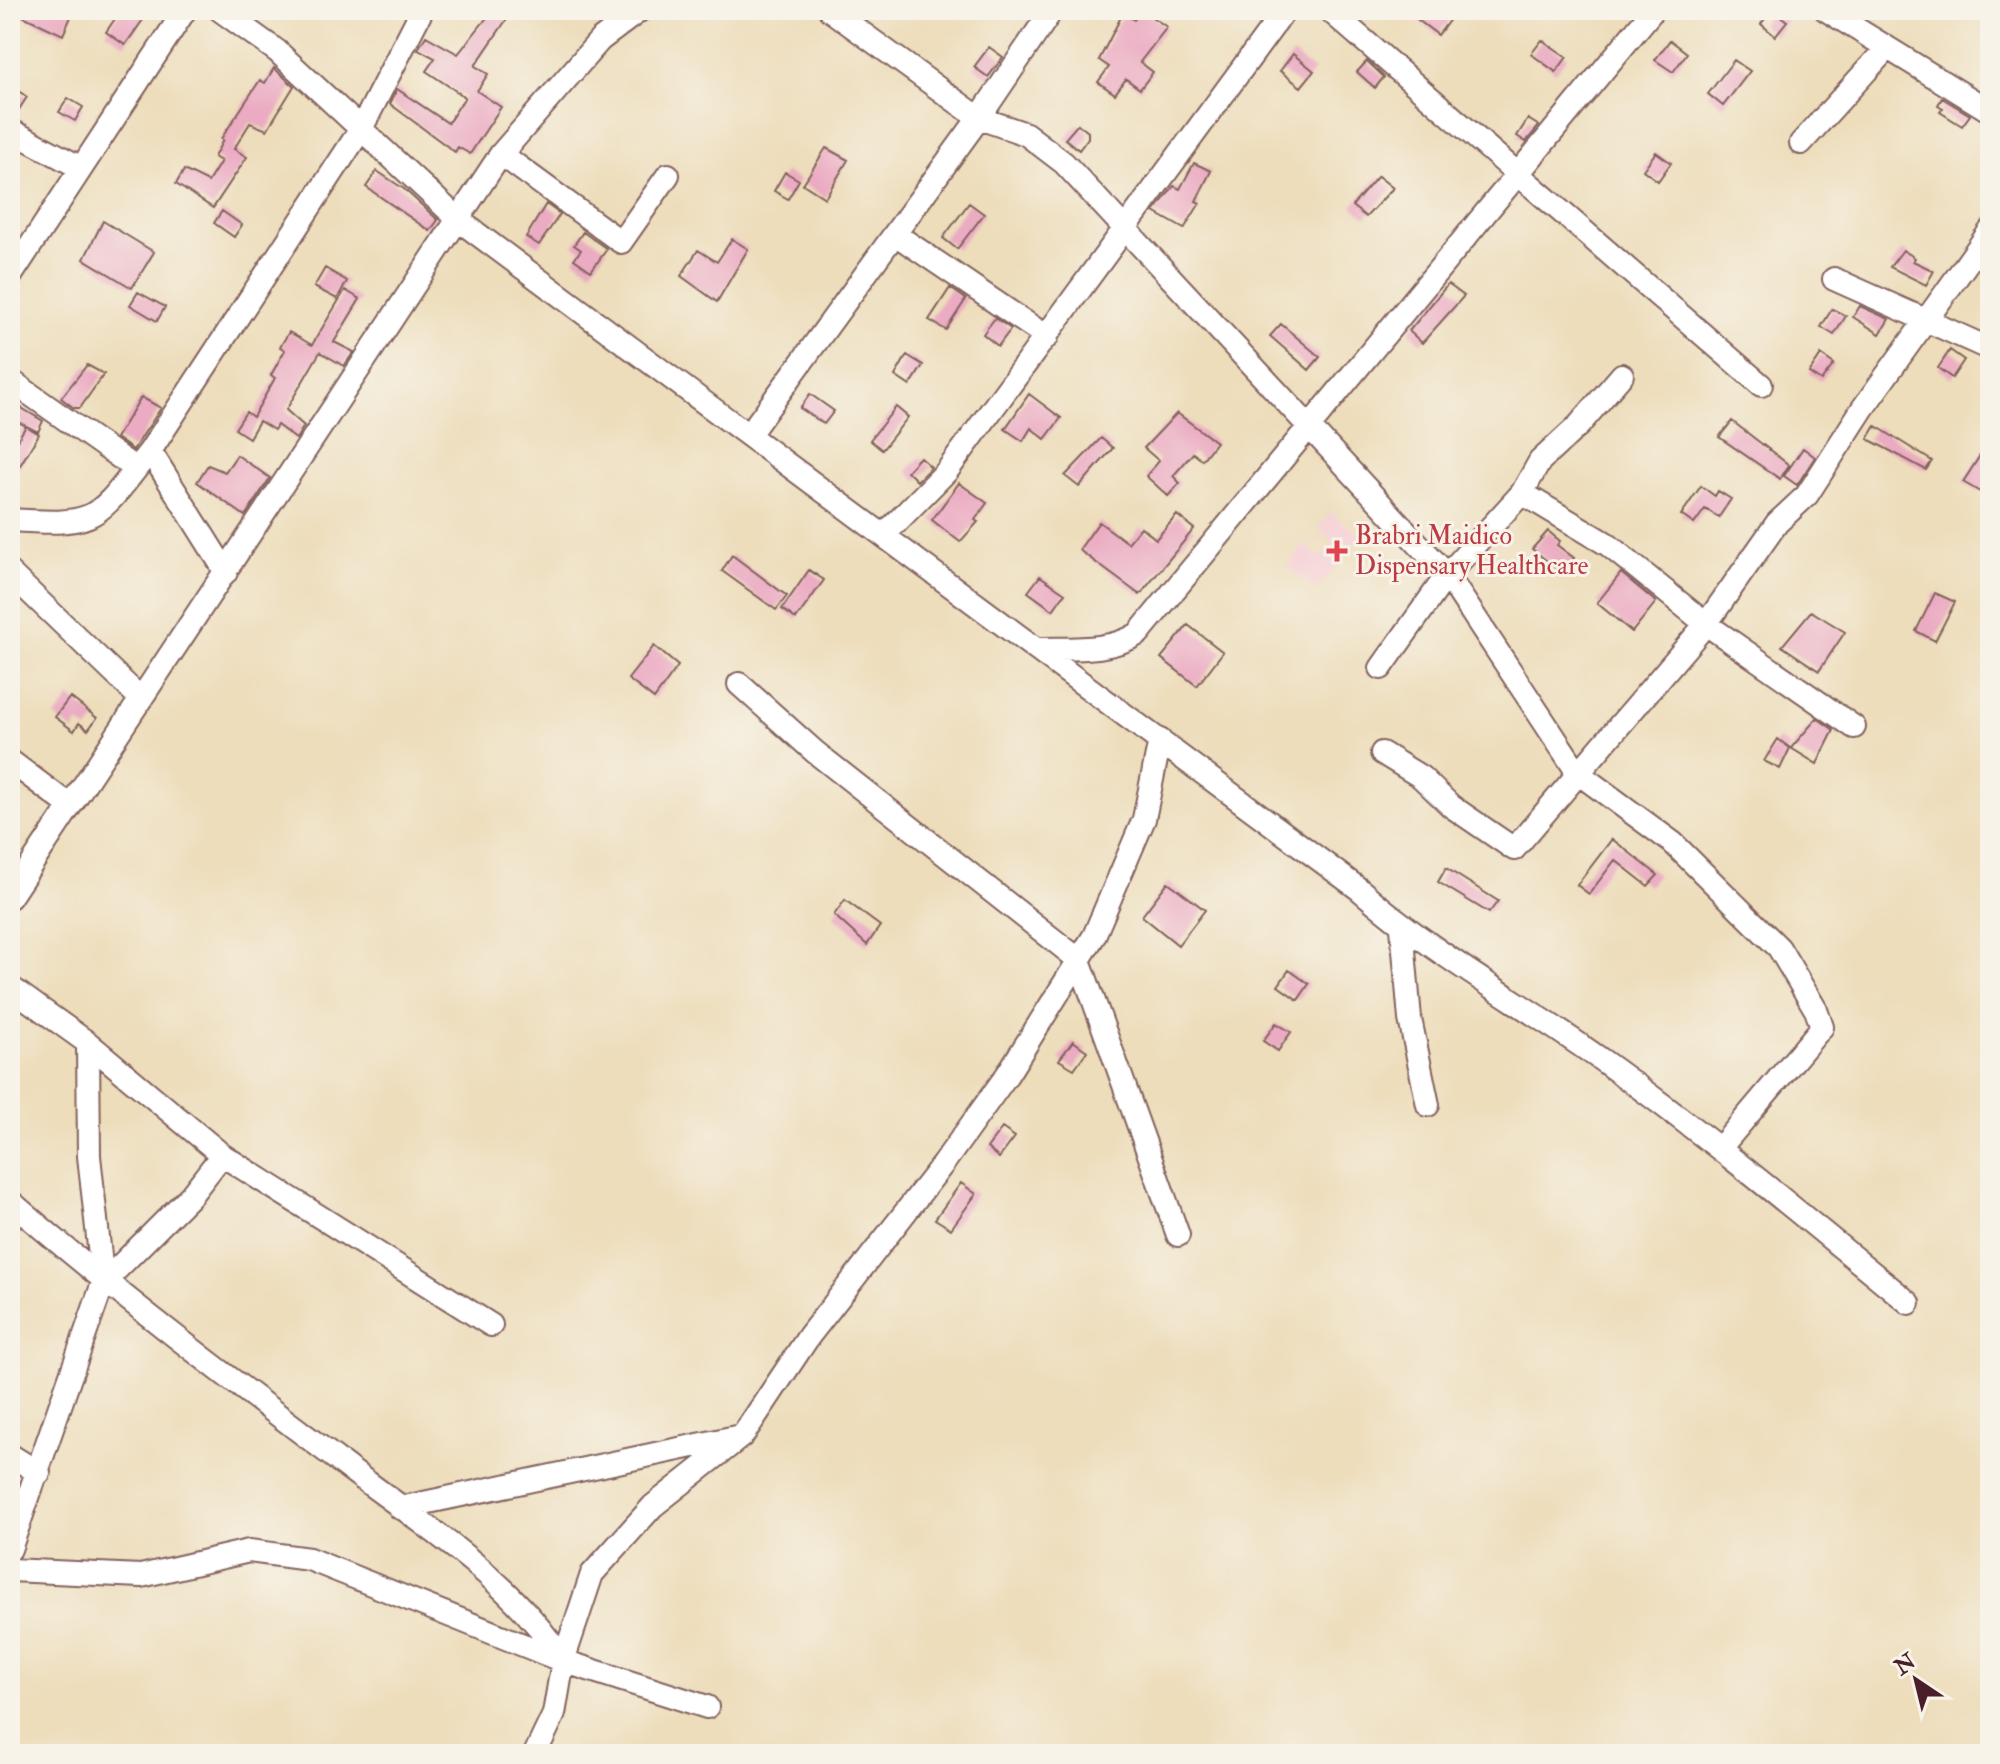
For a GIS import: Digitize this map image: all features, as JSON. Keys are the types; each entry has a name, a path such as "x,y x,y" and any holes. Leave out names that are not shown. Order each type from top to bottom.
{"street":[{"path":"10,277 185,10"},
{"path":"220,10 277,51 460,221 1039,649 1359,889 1402,927 1599,1058 1721,1147 1909,1303"},
{"path":"10,520 67,524 91,519 136,469 361,129 422,10"},
{"path":"10,897 460,221 501,154 600,40 640,10"},
{"path":"830,10 979,118 1026,134 1064,163 1447,575 1578,773 1673,843 1779,948 1816,1010 1822,1027 1721,1147"},
{"path":"750,433 979,118 1052,10"},
{"path":"885,534 947,471 1285,10"},
{"path":"1329,10 1761,385"},
{"path":"1039,649 1109,646 1124,643 1138,634 1653,10"},
{"path":"1826,10 1990,111"},
{"path":"1801,143 1887,48"},
{"path":"10,130 81,168"},
{"path":"501,154 621,242 668,175"},
{"path":"1382,753 1421,777 1451,806 1514,849 1706,624 1777,523 1807,495 1990,231"},
{"path":"895,234 1047,337"},
{"path":"1834,279 1990,349"},
{"path":"1381,668 1447,575 1522,493 1540,461 1579,425 1622,375"},
{"path":"10,380 136,469"},
{"path":"150,451 226,572"},
{"path":"1522,493 1607,544 1706,624 1854,727"},
{"path":"10,573 141,699"},
{"path":"739,684 906,825 1079,960 1178,1235"},
{"path":"535,1754 554,1714 563,1661 592,1574 653,1506 743,1435 809,1336 998,1088 1094,936 1144,819 1160,740"},
{"path":"10,761 70,806"},
{"path":"1402,927 1410,1019 1428,1105"},
{"path":"10,987 88,1043 222,1155 491,1325"},
{"path":"10,1549 103,1283 89,1156 88,1043"},
{"path":"103,1283 191,1195 222,1155"},
{"path":"10,1201 103,1283 491,1580 548,1636 563,1661"},
{"path":"400,1508 743,1435"},
{"path":"10,1455 39,1473"},
{"path":"10,1570 141,1576 249,1551 309,1559 563,1661 707,1707"}],"shaded area":[{"name":"Brabri Maidico Dispensary Healthcare","path":"1331,512 1360,535 1317,590 1287,567 1304,544 1322,557 1334,542 1318,529"}],"building":[{"path":"10,10 74,10 63,35"},
{"path":"121,10 150,10 125,45 106,32"},
{"path":"493,10 513,10 475,66 488,74 477,91 501,107 470,154 458,147 455,152 390,104 397,89 448,123 465,97 426,71 435,58 418,49 426,36 458,54"},
{"path":"1141,10 1167,27 1140,62 1153,72 1140,89 1126,79 1115,94 1098,82 1109,67 1099,60 1123,13 1134,20"},
{"path":"1425,10 1457,10 1438,35 1418,20"},
{"path":"1772,10 1787,21 1775,36 1761,24"},
{"path":"1542,40 1567,57 1556,72 1531,54"},
{"path":"1670,40 1687,53 1673,72 1655,60"},
{"path":"989,47 1003,57 988,77 974,67"},
{"path":"1293,54 1314,71 1301,87 1280,71"},
{"path":"1734,60 1750,71 1723,106 1708,94"},
{"path":"1367,61 1384,77 1375,88 1357,72"},
{"path":"274,68 294,86 267,130 250,123 234,149 247,157 213,208 176,184 184,170 208,182 221,161 214,157 221,139 260,80 265,83"},
{"path":"10,85 27,97 14,117 10,116"},
{"path":"68,98 83,107 75,121 59,112"},
{"path":"1942,98 1970,115 1962,126 1940,112 1943,108 1938,105"},
{"path":"1528,119 1539,126 1526,142 1517,136"},
{"path":"1078,124 1088,132 1088,138 1079,150 1065,139"},
{"path":"826,148 848,160 825,198 803,184"},
{"path":"1656,152 1671,163 1658,181 1643,170"},
{"path":"1194,163 1211,171 1196,201 1200,203 1184,229 1154,212 1174,186 1180,189"},
{"path":"377,171 404,189 438,220 430,231 366,187"},
{"path":"785,172 799,180 788,199 774,191"},
{"path":"1378,176 1393,188 1366,217 1352,206"},
{"path":"969,203 984,214 957,249 943,238"},
{"path":"546,204 560,214 539,245 526,237"},
{"path":"222,211 242,225 234,237 214,223"},
{"path":"103,221 154,252 132,288 84,259"},
{"path":"583,232 607,249 591,271 574,259 581,250 574,245"},
{"path":"732,239 748,249 717,302 681,276 698,250 717,262"},
{"path":"1903,250 1915,258 1913,261 1934,271 1926,285 1890,267"},
{"path":"325,268 347,281 337,299 314,287"},
{"path":"1448,284 1464,296 1422,343 1409,331"},
{"path":"950,288 966,299 946,330 929,320"},
{"path":"345,290 360,299 334,342 354,352 344,366 320,352 286,410 304,426 296,439 277,425 274,430 259,421 249,438 235,429 246,412 253,417 275,378 271,375 285,350 280,347 289,332 312,345"},
{"path":"138,292 165,307 157,321 130,305"},
{"path":"1860,306 1889,319 1880,334 1853,317"},
{"path":"1832,309 1846,316 1834,335 1821,327"},
{"path":"995,318 1011,329 998,346 983,334"},
{"path":"1281,324 1320,357 1309,370 1270,336"},
{"path":"1950,350 1964,360 1952,378 1938,368"},
{"path":"907,355 923,365 910,386 895,376"},
{"path":"1821,355 1834,364 1821,381 1809,373"},
{"path":"87,365 104,374 80,408 74,408 61,398"},
{"path":"810,394 834,411 824,424 800,408"},
{"path":"1029,394 1061,418 1045,439 1031,428 1023,441 1005,429"},
{"path":"141,397 161,408 133,450 116,438"},
{"path":"10,401 43,421 38,432 10,418"},
{"path":"896,407 908,417 882,450 870,440"},
{"path":"1177,413 1216,442 1202,460 1193,453 1173,476 1180,483 1168,496 1146,476 1159,461 1144,448"},
{"path":"1732,421 1789,465 1780,479 1719,437"},
{"path":"26,426 39,434 10,482 10,452"},
{"path":"1876,426 1932,461 1926,470 1868,439"},
{"path":"1101,438 1113,448 1079,487 1065,476"},
{"path":"1990,440 1990,476 1980,492 1963,482"},
{"path":"1803,448 1815,457 1797,485 1784,476"},
{"path":"237,455 270,478 245,516 197,482 208,465 225,472"},
{"path":"920,457 931,467 917,481 907,471"},
{"path":"959,483 987,503 975,520 978,522 960,542 932,520"},
{"path":"1701,486 1715,496 1718,491 1731,499 1719,517 1705,509 1694,524 1681,515"},
{"path":"1177,515 1194,529 1140,595 1079,550 1099,522 1128,543 1141,527 1156,539"},
{"path":"1548,531 1560,541 1557,545 1574,558 1562,573 1532,549"},
{"path":"732,555 787,596 776,610 722,571"},
{"path":"809,570 824,580 796,619 782,609"},
{"path":"1621,573 1656,602 1632,632 1597,603"},
{"path":"1040,576 1065,593 1053,610 1028,592"},
{"path":"1935,593 1955,602 1935,641 1916,631"},
{"path":"1811,611 1845,632 1819,671 1782,646"},
{"path":"1188,625 1223,652 1197,686 1161,658"},
{"path":"654,646 678,666 654,699 628,679"},
{"path":"70,697 97,718 88,730 79,723 74,731 55,717"},
{"path":"1817,718 1834,730 1817,764 1791,748"},
{"path":"1778,739 1790,748 1780,769 1764,761"},
{"path":"1612,839 1658,875 1648,886 1615,860 1589,894 1577,885"},
{"path":"1446,868 1498,901 1489,913 1438,882"},
{"path":"1168,882 1205,910 1178,945 1142,916"},
{"path":"845,900 880,926 867,945 834,915"},
{"path":"1289,970 1309,984 1298,1000 1278,986"},
{"path":"1276,1023 1291,1032 1278,1051 1263,1041"},
{"path":"1073,1041 1087,1051 1074,1069 1059,1060"},
{"path":"1002,1128 1015,1137 999,1158 987,1148"},
{"path":"961,1183 976,1194 951,1229 935,1219"}],"place":[{"name":"Brabri Maidico Dispensary Healthcare","path":"1337,551"}]}
